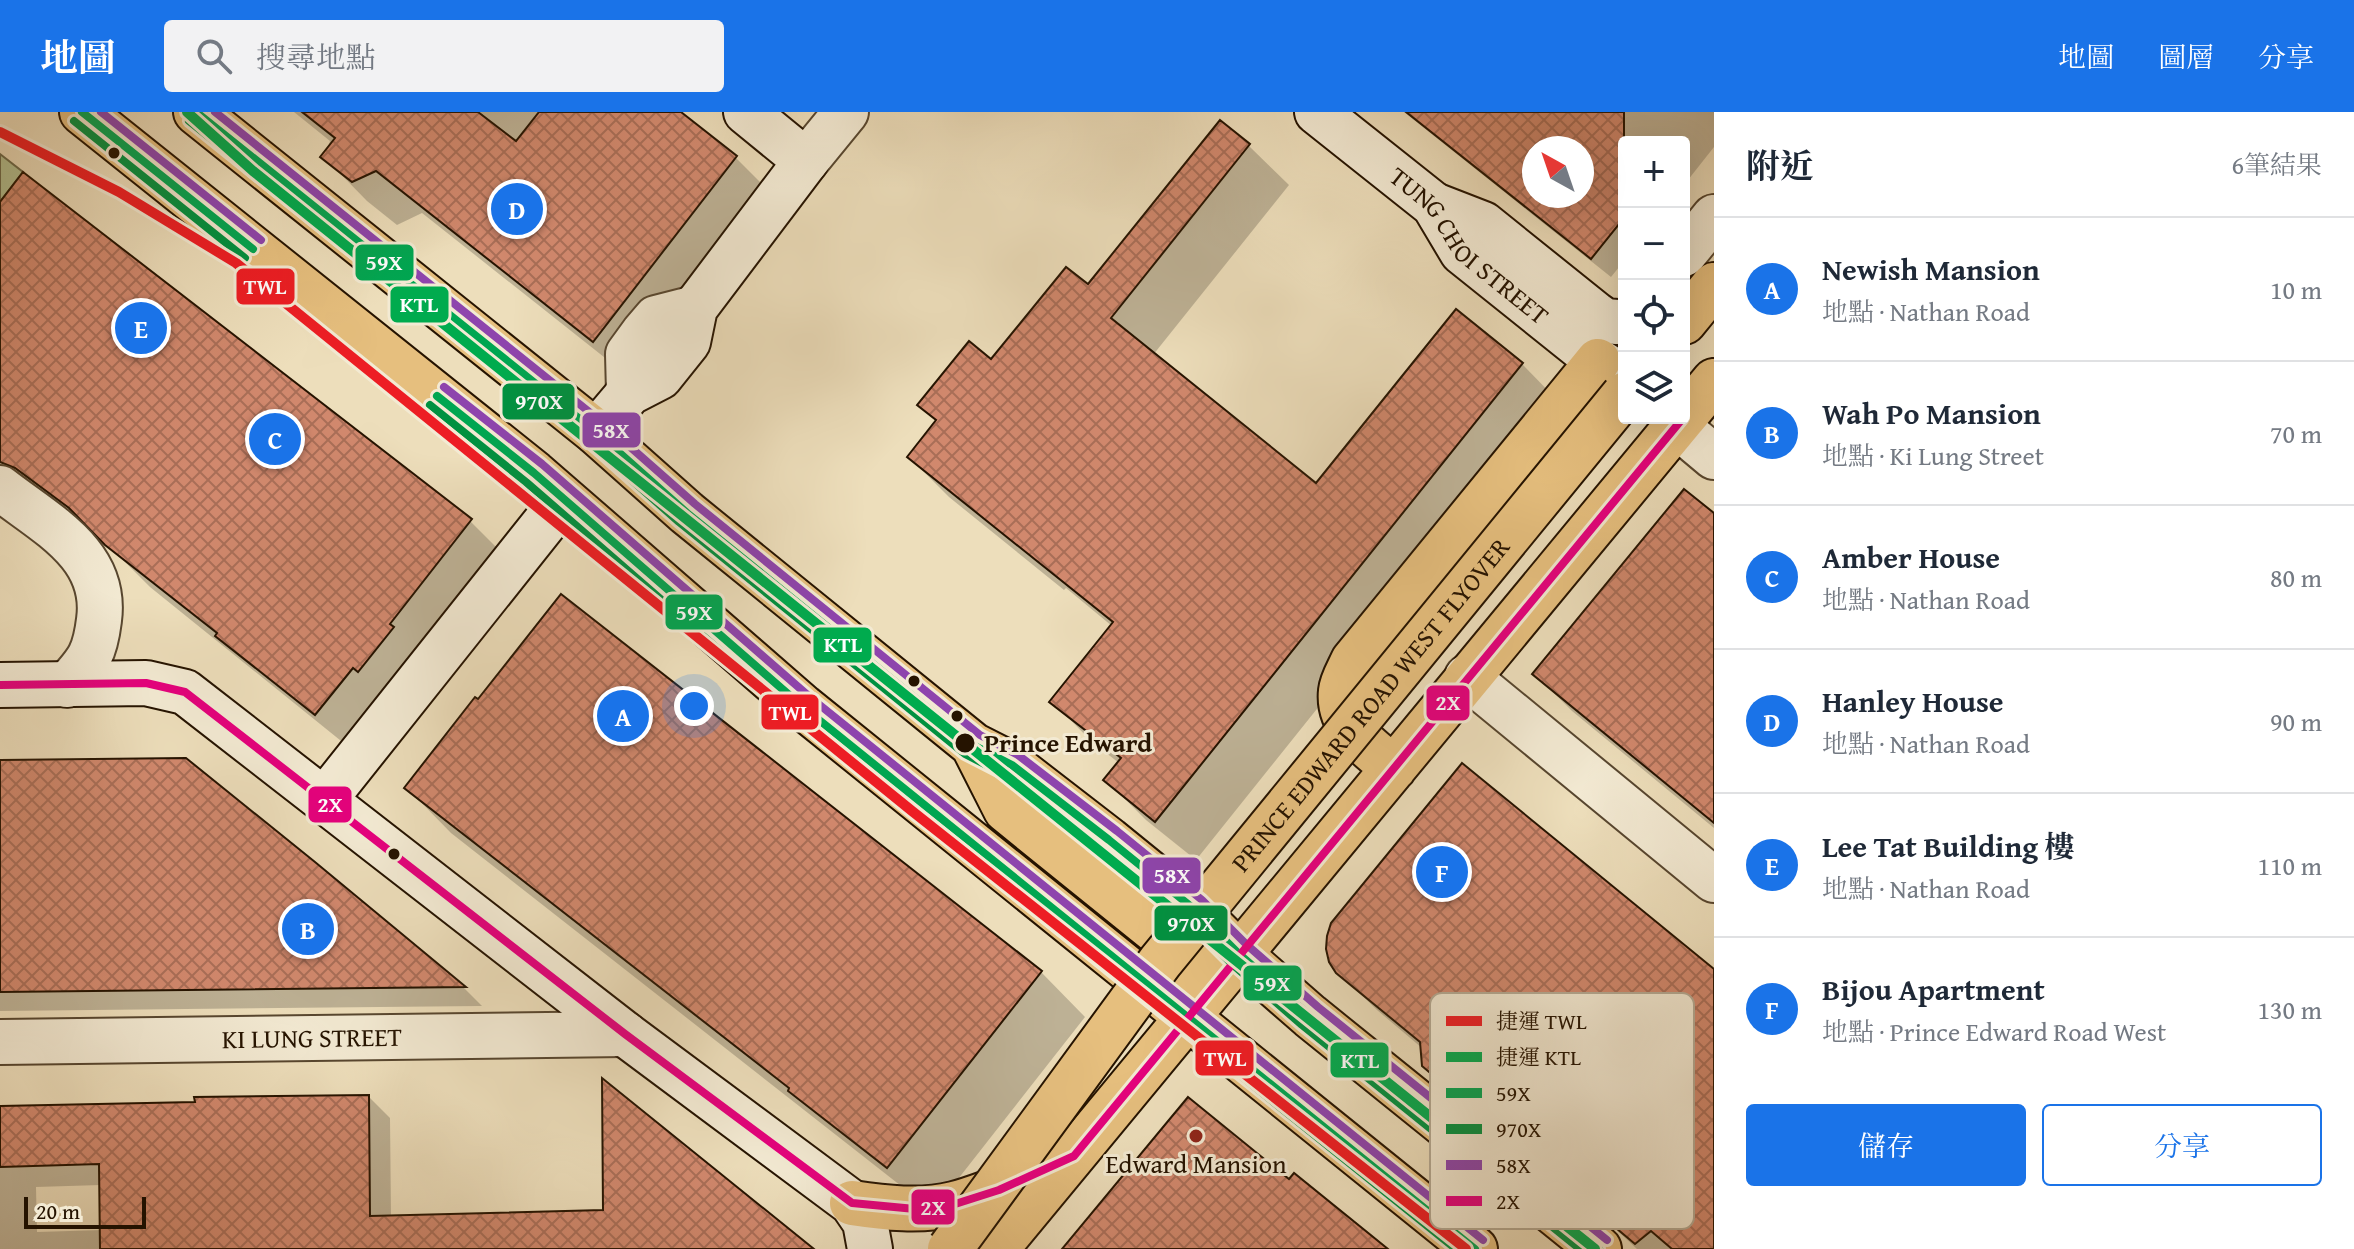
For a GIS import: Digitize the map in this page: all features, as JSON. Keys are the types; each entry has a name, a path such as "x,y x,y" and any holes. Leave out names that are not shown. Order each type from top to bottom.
{"main road":[{"path":"82,112 534,473 803,707 1198,1003 1430,1209"},
{"path":"196,112 596,432 687,513 973,745 1012,765 1109,840 1194,909 1239,954 1310,1016 1430,1113"},
{"path":"1690,315 1714,285"},
{"path":"1394,768 1363,743 1346,721 1341,692 1353,661 1611,369"},
{"path":"1690,409 1714,381"},
{"name":"PRINCE EDWARD ROAD WEST FLYOVER","path":"950,1249 1160,962 1618,402"},
{"path":"996,1249 1678,424"},
{"path":"973,745 1006,810 1168,941 1198,1003"},
{"path":"852,1203 887,1208 953,1205 1024,1180 1074,1156"},
{"path":"1452,1229 1475,1249"},
{"path":"1574,1229 1599,1249"}],"street":[{"path":"746,112 806,161"},
{"path":"596,432 629,393 660,377 688,342 695,308 846,112"},
{"name":"TUNG CHOI STREET","path":"1317,112 1434,205 1462,252 1611,369"},
{"path":"1434,205 1483,224 1595,314 1605,321 1618,320"},
{"path":"1690,247 1714,217"},
{"path":"1690,377 1714,370"},
{"path":"1685,424 1714,457"},
{"path":"0,488 65,538 83,556 96,577 102,601 90,660 67,685"},
{"path":"325,799 563,500"},
{"path":"1467,677 1714,880"},
{"path":"0,685 146,683 185,692 625,1034 852,1203 865,1222 870,1249"},
{"name":"KI LUNG STREET","path":"0,1042 625,1034"}],"green space":[{"path":"0,154 23,172 0,202"}],"building":[{"path":"302,112 478,112 516,141 539,112 681,112 737,156 593,342 376,171 352,182 320,157 335,138"},
{"path":"1406,112 1624,112 1624,136 1618,136 1618,225 1591,259 1527,208 1594,208 1594,136 1522,136 1522,204"},
{"path":"1220,120 1250,144 1111,318 1316,483 1456,309 1523,363 1155,822 1103,780 1121,758 1049,702 1113,622 907,457 936,420 917,405 969,341 991,359 1066,267 1088,284"},
{"path":"23,172 472,519 390,624 394,627 358,672 353,668 315,715 105,545 69,508 15,468 0,462 0,202"},
{"path":"1684,489 1714,513 1714,823 1532,674"},
{"path":"561,594 1042,971 887,1168 404,788"},
{"path":"186,758 466,987 0,992 0,760"},
{"path":"1462,763 1714,969 1714,1249 1672,1249 1651,1231 1635,1244 1617,1229 1694,1229 1694,993 1430,993 1430,1073 1422,1066 1420,1042 1336,973 1326,949 1331,923"},
{"path":"602,1078 814,1249 100,1249 99,1164 0,1167 0,1106 195,1102 194,1097 369,1095 370,1216 603,1210"},
{"name":"Edward Mansion","path":"1188,1097 1289,1179 1294,1173 1388,1249 1062,1249"}],"metro line":[{"name":"KTL","path":"187,112 253,171 1430,1116"},
{"name":"TWL","path":"0,132 119,192 236,263 912,811 1430,1221"},
{"name":"TWL","path":"1441,1229 1466,1249"},
{"name":"KTL","path":"1570,1229 1595,1249"}],"transit line":[{"name":"59X","path":"82,112 253,249"},
{"name":"58X","path":"101,112 261,240"},
{"name":"59X","path":"196,112 596,432 687,513 973,745 1012,765 1109,840 1194,909 1239,954 1310,1016 1430,1113"},
{"name":"58X","path":"215,112 603,423 695,504 980,735 1018,755 1117,831 1202,900 1247,945 1318,1007 1430,1097"},
{"name":"970X","path":"74,121 245,258"},
{"name":"970X","path":"189,121 588,441 679,522 965,754 1006,775 1102,849 1186,918 1231,963 1302,1025 1430,1128"},
{"name":"58X","path":"444,387 542,464 811,698 1430,1197"},
{"name":"59X","path":"437,396 534,473 803,707 1430,1213"},
{"name":"970X","path":"430,405 526,482 795,716 1430,1228"},
{"name":"2X","path":"0,685 146,683 185,692 625,1034 852,1203 915,1209 952,1205 999,1190 1074,1156 1678,424"},
{"name":"970X","path":"1431,1229 1456,1249"},
{"name":"59X","path":"1450,1229 1475,1249"},
{"name":"58X","path":"1469,1229 1483,1240"},
{"name":"970X","path":"1555,1229 1580,1249"},
{"name":"59X","path":"1574,1229 1599,1249"},
{"name":"58X","path":"1593,1229 1607,1240"}],"place":[{"name":"Hanley House","path":"517,209"},
{"name":"Lee Tat Building 樓","path":"141,328"},
{"name":"Amber House","path":"275,439"},
{"name":"Newish Mansion","path":"623,716"},
{"name":"Prince Edward","path":"965,743"},
{"name":"Bijou Apartment","path":"1442,872"},
{"name":"Wah Po Mansion","path":"308,929"},
{"name":"Edward Mansion","path":"1196,1136"}]}
